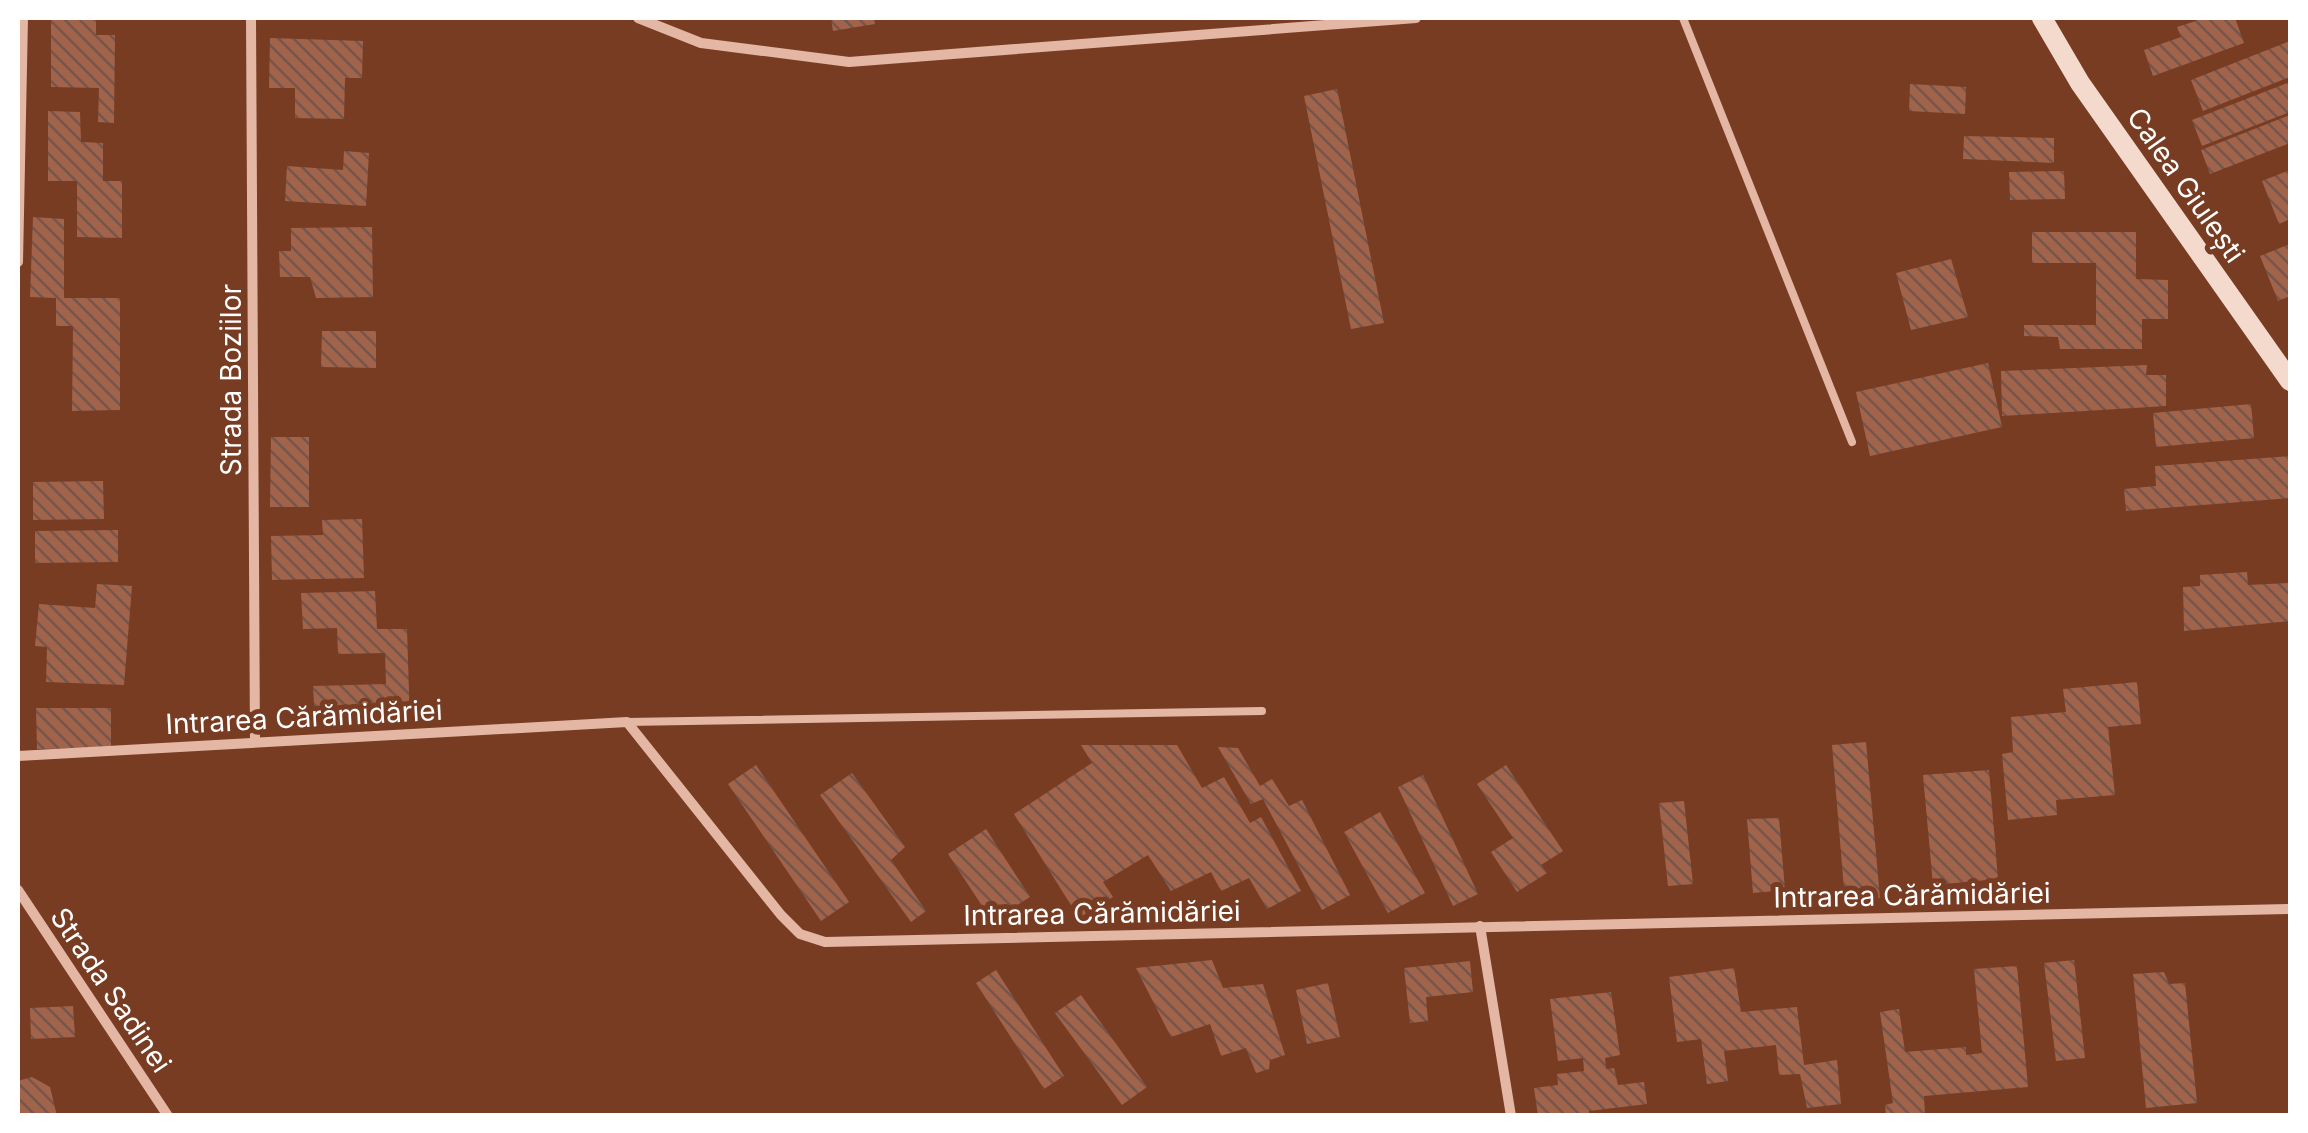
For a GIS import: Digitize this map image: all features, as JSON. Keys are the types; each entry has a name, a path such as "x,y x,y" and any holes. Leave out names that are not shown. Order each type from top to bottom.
{"main road":[{"name":"Calea Giulești","path":"2042,18 2080,83 2290,381"}],"street":[{"path":"18,262 24,18"},
{"name":"Strada Boziilor","path":"251,18 256,742"},
{"path":"638,18 701,43 849,62 1416,18"},
{"name":"Intrarea Cărămidăriei","path":"18,756 627,722 781,915 800,934 825,942 2290,909"},
{"name":"Strada Sadinei","path":"18,890 168,1116"},
{"path":"1480,926 1511,1116"}],"lane":[{"path":"1683,18 1852,442"},
{"path":"627,722 1262,711"}],"building":[{"path":"51,18 96,18 96,35 115,35 114,123 98,122 99,88 51,87"},
{"path":"831,18 874,18 875,24 833,31"},
{"path":"2195,18 2235,18 2244,43 2153,76 2144,50 2181,37 2177,27 2196,21"},
{"path":"270,38 363,41 362,78 345,78 344,119 295,118 295,88 269,88"},
{"path":"2290,41 2290,77 2203,111 2191,80"},
{"path":"2290,82 2290,112 2202,146 2192,120"},
{"path":"1910,84 1966,87 1965,114 1909,111"},
{"path":"1337,89 1384,323 1351,329 1304,96"},
{"path":"48,111 80,112 81,142 103,143 103,181 122,181 122,238 77,237 77,181 48,181"},
{"path":"2290,115 2290,143 2210,174 2201,150"},
{"path":"1964,136 2054,138 2054,163 1963,159"},
{"path":"344,151 369,153 366,206 285,201 287,166 343,170"},
{"path":"2290,170 2290,219 2279,224 2262,181"},
{"path":"2064,171 2065,199 2010,200 2009,172"},
{"path":"33,217 64,219 64,298 120,298 120,410 72,411 73,326 56,326 56,298 30,297"},
{"path":"372,227 373,297 316,298 310,277 280,277 279,251 291,251 291,228"},
{"path":"2032,232 2136,232 2136,279 2168,280 2168,319 2142,319 2142,349 2060,349 2058,337 2024,336 2024,325 2096,325 2096,263 2032,263"},
{"path":"2290,244 2290,296 2278,301 2260,256"},
{"path":"1951,259 1968,317 1911,330 1896,273"},
{"path":"322,331 376,331 376,368 321,367"},
{"path":"1988,363 2002,427 1870,456 1856,392"},
{"path":"2147,365 2146,375 2166,375 2166,406 2002,416 2001,371"},
{"path":"2251,404 2254,438 2156,447 2153,413"},
{"path":"271,437 309,437 309,507 270,507"},
{"path":"2290,456 2290,498 2126,511 2124,489 2156,486 2155,466"},
{"path":"103,481 104,519 33,520 33,482"},
{"path":"362,519 364,578 272,580 271,536 323,535 322,520"},
{"path":"118,530 118,562 35,563 35,531"},
{"path":"2247,572 2248,585 2290,583 2290,621 2184,631 2183,587 2200,586 2200,575"},
{"path":"97,584 132,586 124,685 46,682 47,647 35,646 39,604 95,608"},
{"path":"375,591 377,629 407,629 410,723 315,725 313,686 386,684 385,653 338,654 337,628 303,629 301,593"},
{"path":"2137,682 2141,724 2108,727 2115,795 2056,800 2057,815 2008,820 2002,754 2013,752 2011,717 2066,712 2063,689"},
{"path":"36,708 111,708 111,748 37,749"},
{"path":"1866,742 1880,898 1845,901 1832,745"},
{"path":"1081,745 1177,745 1202,788 1224,777 1250,823 1261,817 1301,891 1267,909 1249,878 1221,891 1211,872 1171,891 1148,855 1103,882 1113,897 1079,918 1014,814 1092,763"},
{"path":"1218,747 1238,748 1260,786 1272,779 1289,806 1302,800 1350,895 1322,910 1263,799 1251,804"},
{"path":"756,765 849,902 821,921 728,784"},
{"path":"1506,765 1563,851 1541,865 1547,873 1517,892 1491,852 1513,838 1477,784"},
{"path":"1989,770 1998,879 1933,885 1923,775"},
{"path":"852,773 905,847 891,860 926,911 911,922 820,795"},
{"path":"1423,775 1478,894 1453,906 1398,787"},
{"path":"1684,801 1693,884 1668,886 1659,803"},
{"path":"1380,812 1425,893 1388,913 1344,832"},
{"path":"1779,818 1785,890 1753,893 1747,819"},
{"path":"986,829 1030,897 992,921 948,854"},
{"path":"1212,960 1223,988 1263,984 1285,1055 1270,1060 1269,1069 1256,1073 1246,1048 1221,1056 1210,1024 1171,1037 1136,968"},
{"path":"2074,960 2085,1058 2056,1061 2044,963"},
{"path":"1470,961 1473,992 1426,997 1428,1021 1410,1023 1404,968"},
{"path":"2017,966 2028,1087 1924,1096 1925,1116 1886,1116 1885,1105 1893,1103 1880,1012 1899,1009 1905,1052 1966,1047 1966,1055 1982,1053 1974,969"},
{"path":"1734,968 1741,1012 1797,1007 1804,1065 1837,1060 1841,1104 1807,1108 1800,1074 1779,1075 1776,1045 1724,1051 1728,1081 1707,1084 1701,1039 1677,1042 1669,977"},
{"path":"996,970 1064,1076 1044,1089 976,983"},
{"path":"2164,972 2169,984 2185,983 2197,1103 2146,1108 2133,974"},
{"path":"1328,983 1340,1037 1307,1044 1296,990"},
{"path":"1611,992 1620,1055 1605,1058 1606,1069 1614,1068 1618,1085 1644,1082 1647,1104 1589,1111 1589,1116 1538,1116 1534,1088 1558,1085 1557,1074 1584,1071 1583,1058 1558,1061 1550,999"},
{"path":"1081,995 1147,1087 1122,1105 1055,1013"},
{"path":"73,1006 75,1037 31,1039 30,1008"},
{"path":"32,1077 50,1087 57,1116 18,1116 18,1081"}]}
